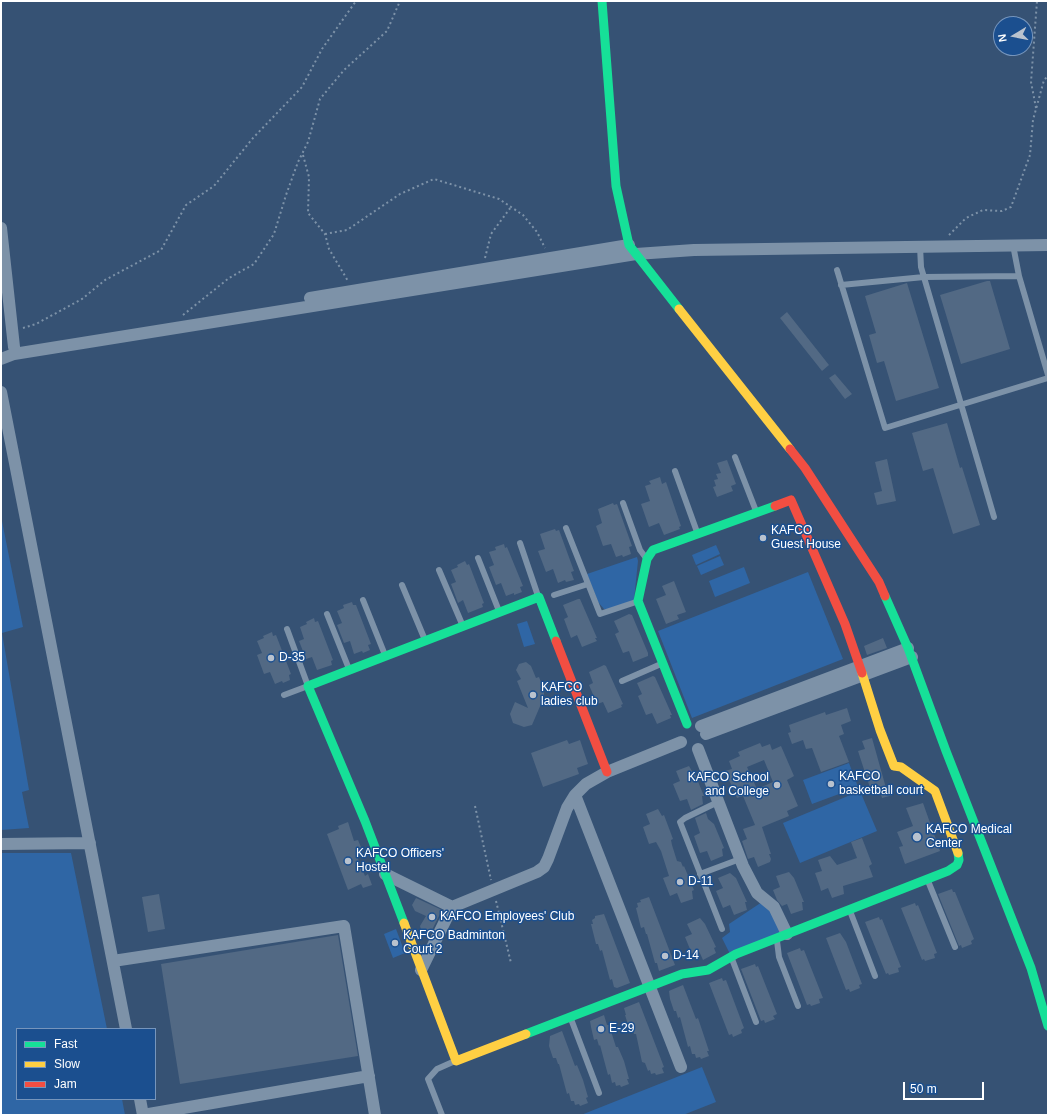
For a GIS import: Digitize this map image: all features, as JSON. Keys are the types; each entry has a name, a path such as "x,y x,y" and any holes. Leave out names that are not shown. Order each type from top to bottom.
{"street":[{"path":"602,1 616,186 632,250 805,468 879,582 910,652 1047,1010 1048,1026"},
{"path":"1,228 14,347"},
{"path":"1,350 551,258 632,250 1048,244"},
{"path":"1,359 22,353 632,250"},
{"path":"1,392 126,1028"},
{"path":"607,772 539,597 308,686 365,821 456,1061 682,974 708,970 731,957 954,868 959,860 958,850 935,791 901,767 894,766 880,730 862,670 833,595 791,500 756,511 653,550 647,559 638,601 688,724"},
{"path":"704,730 910,652"},
{"path":"697,723 704,730 705,743 698,749 688,749 681,742 680,734 688,724 697,723"},
{"path":"421,970 452,907 544,868 567,808 574,795 586,784 607,772 681,742"},
{"path":"698,749 740,859 757,893 774,907 782,936"},
{"path":"574,795 681,1067"},
{"path":"1,844 90,844"},
{"path":"385,874 452,907"},
{"path":"113,961 344,926 375,1115"},
{"path":"140,1100 143,1115 369,1076"}],"lane":[{"path":"1013,245 1019,276 1048,375"},
{"path":"920,246 921,267 994,517"},
{"path":"837,270 885,428 1048,378"},
{"path":"841,285 924,277 1019,276"},
{"path":"735,457 756,511"},
{"path":"675,471 698,533"},
{"path":"623,503 640,550 647,559"},
{"path":"566,528 600,614 638,601"},
{"path":"520,543 539,597"},
{"path":"478,558 500,613"},
{"path":"439,570 463,627"},
{"path":"554,595 588,584"},
{"path":"402,585 425,641"},
{"path":"363,600 385,657"},
{"path":"327,614 350,670"},
{"path":"284,695 308,686 287,629"},
{"path":"622,681 663,663"},
{"path":"718,802 684,818 680,822 722,928"},
{"path":"700,874 740,859"},
{"path":"928,879 955,946"},
{"path":"849,910 875,976"},
{"path":"782,936 779,957 798,1006"},
{"path":"731,957 756,1022"},
{"path":"570,1018 599,1093"},
{"path":"442,1115 428,1079 436,1069 456,1061"}],"path":[{"path":"12,332 36,324 82,299 105,280 161,250 186,205 214,186 253,138 302,87 322,49 356,1"},
{"path":"176,321 229,278 254,264 274,234 286,195 308,142 320,99 344,70 387,31 400,1"},
{"path":"1036,110 1031,82 1037,1"},
{"path":"941,246 955,228 966,218 983,210 1002,211 1011,207 1030,155 1033,120 1044,80 1048,76"},
{"path":"302,154 309,177 308,213 325,234 329,249 354,291"},
{"path":"325,234 347,230 400,194 434,179 499,199 523,215 537,232 551,258"},
{"path":"472,271 486,257 491,234 511,207"},
{"path":"475,806 493,890 511,963"}],"shaded area":[{"path":"1,516 23,627 2,633 29,790 22,792 29,828 1,830"},
{"path":"716,545 720,554 696,565 692,555"},
{"path":"720,556 724,565 701,575 697,566"},
{"path":"637,557 638,561 634,600 607,610 604,609 598,602 587,574"},
{"path":"744,567 750,583 715,597 709,581"},
{"path":"808,572 843,659 692,718 658,631"},
{"path":"527,621 535,644 524,647 517,624"},
{"path":"849,763 858,787 812,804 803,780"},
{"path":"860,791 877,831 800,863 783,823"},
{"path":"1,853 71,853 107,1028 16,1028 16,1100 122,1100 125,1115 1,1115"},
{"path":"762,902 771,909 782,932 730,954 722,938 730,932 729,924"},
{"name":"KAFCO Badminton Court 2","path":"396,929 405,953 393,958 384,934"},
{"path":"702,1067 716,1102 683,1115 581,1115"}],"building":[{"path":"990,281 1010,349 961,364 940,295"},
{"path":"907,283 939,388 896,401 884,361 877,363 869,335 876,333 865,296"},
{"path":"787,312 829,365 822,371 780,318"},
{"path":"835,374 852,394 845,399 829,378"},
{"path":"947,423 960,468 962,467 980,525 953,534 933,468 923,471 912,433"},
{"path":"887,459 896,501 877,505 874,493 882,491 875,462"},
{"path":"727,460 736,484 731,486 733,491 717,497 713,487 716,486 714,480 718,479 716,474 721,473 717,463"},
{"path":"660,477 662,484 666,482 681,526 679,527 680,529 664,535 659,523 649,527 641,504 650,501 645,486 651,484 649,481"},
{"path":"613,503 614,505 617,504 632,546 629,547 631,554 623,557 622,555 616,557 611,544 603,546 596,526 602,523 598,509"},
{"path":"555,529 556,531 559,530 574,571 571,572 574,580 566,582 565,580 558,583 553,569 546,572 538,551 545,549 540,534"},
{"path":"504,544 505,548 507,547 523,586 520,587 522,592 506,596 501,583 496,585 489,567 494,565 489,552 496,550 495,547"},
{"path":"465,561 467,565 469,564 484,603 482,604 483,607 468,613 463,600 458,603 451,584 456,582 451,570 458,567 457,565"},
{"path":"674,581 686,612 677,615 679,619 666,624 656,599 666,595 662,586"},
{"path":"580,599 597,638 595,638 597,641 582,647 577,635 571,638 564,619 568,617 563,605"},
{"path":"352,602 353,605 356,605 371,644 368,645 370,650 363,653 362,651 354,654 350,641 344,643 337,625 342,623 337,611 344,608 343,605"},
{"path":"629,614 632,615 648,653 648,656 633,662 629,651 623,653 615,634 619,632 614,621"},
{"path":"314,618 315,622 318,621 333,660 331,661 332,665 317,670 312,657 306,659 299,641 304,639 300,627 307,624 306,622"},
{"name":"D-35","path":"272,632 273,636 276,635 291,674 289,675 290,680 283,683 282,681 275,684 270,672 264,674 257,655 262,653 257,641 264,638 263,636"},
{"path":"883,638 887,648 867,655 864,646"},
{"name":"KAFCO ladies club","path":"526,662 531,666 536,678 539,677 544,690 544,697 532,725 524,727 513,723 510,714 515,702 528,708 517,681 521,679 516,670 519,664"},
{"path":"604,665 606,666 623,704 621,705 622,707 608,713 603,702 597,704 589,685 593,683 589,672"},
{"path":"653,676 655,677 672,715 670,715 671,718 657,724 652,713 646,715 638,696 642,694 637,683"},
{"path":"847,708 851,721 841,725 844,734 839,736 849,762 821,772 812,748 806,749 803,740 792,744 788,733 791,732 789,725 825,712 826,715"},
{"path":"872,738 886,788 890,786 893,795 882,798 880,791 872,794 858,751 865,749 862,741"},
{"path":"567,740 569,744 580,740 588,764 577,768 579,774 543,787 531,753"},
{"name":"KAFCO School and College","path":"760,743 762,747 770,744 772,750 781,746 794,776 787,780 798,806 787,811 789,816 762,827 771,854 769,854 771,859 770,862 758,867 754,857 748,859 742,841 747,839 743,829 755,825 743,796 737,798 725,771 732,769 729,761 740,756 738,752","holes":["764,760 773,782 757,789 747,767"]},
{"path":"689,766 693,773 694,772 704,796 702,796 703,804 691,810 687,799 680,801 673,784 680,781 676,771"},
{"name":"KAFCO Medical Center","path":"923,803 940,851 905,864 899,847 903,846 897,832 913,826 906,808"},
{"path":"658,809 662,816 664,815 673,839 671,840 677,861 681,862 683,867 684,866 694,890 692,891 693,899 681,903 677,893 670,896 663,878 669,876 661,851 656,842 649,844 643,827 650,824 646,814"},
{"path":"706,813 708,819 714,824 724,848 722,849 723,856 711,861 707,851 700,853 694,836 700,833 695,818"},
{"name":"KAFCO Officers' Hostel","path":"348,822 354,841 358,840 363,852 356,854 365,876 368,874 372,885 363,888 361,884 348,890 327,834 339,829 338,826"},
{"path":"862,838 872,864 869,866 873,877 843,886 844,894 832,898 828,888 821,891 815,873 822,871 818,860 830,856 837,865 857,858 851,842"},
{"path":"789,872 794,878 804,902 802,902 803,910 791,914 787,904 782,906 777,900 773,890 780,887 776,876"},
{"path":"730,873 736,878 747,902 745,902 747,910 734,915 730,905 723,908 716,891 723,888 718,878"},
{"path":"952,889 953,892 955,892 974,939 971,941 972,944 962,948 961,945 959,946 938,894"},
{"path":"159,894 165,929 148,932 142,897"},
{"path":"649,897 675,965 659,971 657,963 655,963 647,934 644,927 641,928 636,908 638,907 637,903 641,902 640,900"},
{"name":"KAFCO Employees' Club","path":"416,898 442,910 429,936 422,933 420,926 426,916 415,911 412,905"},
{"path":"915,903 916,906 918,905 937,953 934,954 935,958 925,961 924,959 922,960 901,908"},
{"path":"604,914 630,983 617,988 614,987 612,979 610,980 602,950 600,951 598,944 596,944 591,924 593,924 592,920 595,916"},
{"path":"879,917 880,920 882,919 901,967 898,968 899,972 889,975 888,973 886,974 865,922"},
{"path":"700,918 705,924 716,947 714,948 716,953 703,960 699,951 692,954 685,937 692,934 687,924"},
{"path":"840,933 846,942 862,984 859,985 860,988 850,992 849,989 846,990 826,938"},
{"path":"338,935 358,1056 180,1084 161,964"},
{"path":"800,948 801,951 804,950 823,998 819,999 820,1003 811,1006 810,1004 807,1005 787,953"},
{"path":"755,964 756,967 758,966 777,1014 773,1016 775,1019 765,1023 764,1020 761,1021 741,969"},
{"path":"722,978 723,981 726,980 744,1028 741,1030 742,1033 733,1037 732,1034 729,1035 709,983"},
{"path":"683,985 696,1019 698,1018 709,1051 707,1051 709,1056 701,1059 700,1057 696,1058 695,1054 692,1054 690,1046 688,1047 680,1017 678,1018 676,1011 674,1011 670,999 669,991"},
{"path":"639,1002 664,1067 662,1068 664,1073 656,1075 655,1073 651,1074 650,1070 648,1071 645,1063 642,1062 636,1034 634,1034 632,1027 629,1028 624,1008"},
{"path":"604,1015 616,1047 618,1047 624,1061 629,1079 627,1079 629,1084 621,1087 620,1085 616,1086 615,1082 612,1083 610,1074 608,1075 600,1045 599,1046 597,1039 594,1040 590,1021"},
{"path":"562,1031 575,1066 577,1065 583,1080 588,1097 586,1098 588,1103 580,1106 579,1104 575,1105 574,1101 571,1101 569,1093 567,1094 559,1064 556,1058 553,1058 549,1046 550,1036"}],"traffic: fast":[{"path":"602,1 616,186 629,245 679,309"},
{"path":"687,724 638,601 647,559 653,550 775,506"},
{"path":"885,596 908,648 946,751 1031,968 1048,1026"},
{"path":"404,923 365,821 308,686 539,597 556,641"},
{"path":"526,1034 682,974 708,970 736,954 948,871 957,865 959,860 958,853"}],"traffic: slow":[{"path":"679,309 790,449"},
{"path":"862,673 880,730 894,766 901,767 935,791 958,853"},
{"path":"404,923 456,1061 526,1034"}],"traffic: jam":[{"path":"790,449 805,468 879,582 885,596"},
{"path":"775,506 791,500 845,624 862,673"},
{"path":"556,641 607,772"}],"place":[{"name":"KAFCO Guest House","path":"763,538"},
{"name":"D-35","path":"271,658"},
{"name":"KAFCO ladies club","path":"533,695"},
{"name":"KAFCO basketball court","path":"831,784"},
{"name":"KAFCO School and College","path":"777,785"},
{"name":"KAFCO Medical Center","path":"917,837"},
{"name":"KAFCO Officers' Hostel","path":"348,861"},
{"name":"D-11","path":"680,882"},
{"name":"KAFCO Employees' Club","path":"432,917"},
{"name":"KAFCO Badminton Court 2","path":"395,943"},
{"name":"D-14","path":"665,956"},
{"name":"E-29","path":"601,1029"}]}
